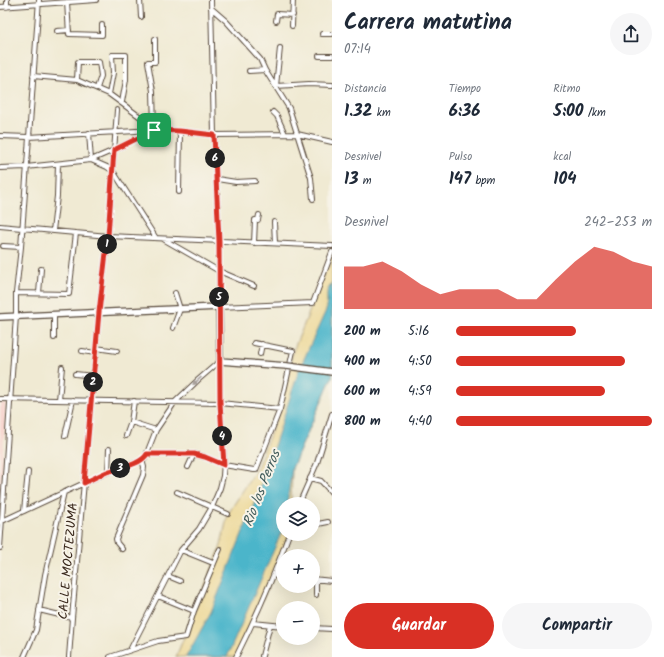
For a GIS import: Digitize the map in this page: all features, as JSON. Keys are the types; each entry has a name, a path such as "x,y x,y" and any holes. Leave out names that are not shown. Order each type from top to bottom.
{"street":[{"path":"7,0 8,7"},
{"path":"0,7 39,2 96,0"},
{"path":"140,0 141,17"},
{"path":"130,650 181,550 199,529 212,507 223,476 224,465 220,403 219,241 214,135 211,0"},
{"path":"292,26 293,0"},
{"path":"0,548 16,316 16,293 21,247 39,2"},
{"path":"67,2 69,34 102,35 102,25"},
{"path":"211,8 226,21 260,59 265,70 289,108 312,178 313,199"},
{"path":"276,21 277,14 293,14"},
{"path":"57,30 69,30"},
{"path":"322,34 332,34"},
{"path":"154,128 153,91 148,62 155,62 156,39"},
{"path":"276,86 280,48"},
{"path":"109,94 113,73 112,55 126,56 126,80 122,102"},
{"path":"319,56 332,56"},
{"path":"77,80 78,62 99,62 101,76 97,88"},
{"path":"248,71 265,70"},
{"path":"33,76 77,80 97,88 122,102 154,128"},
{"path":"276,86 308,84 332,85"},
{"name":"CALLE MOCTEZUMA","path":"69,657 99,312 108,236 117,110"},
{"path":"274,112 278,116 284,134"},
{"path":"0,168 26,167 91,160 114,150 154,128"},
{"path":"0,136 28,137 154,128 214,135 297,134 332,142"},
{"path":"179,192 180,131"},
{"path":"89,133 91,160"},
{"path":"91,160 107,166 113,171 156,238"},
{"path":"53,231 57,196 58,164"},
{"path":"217,179 236,182 255,181"},
{"path":"254,243 255,220 258,220 259,215"},
{"path":"274,222 275,243"},
{"path":"0,226 108,236 332,246"},
{"path":"16,293 69,294 76,233"},
{"path":"161,238 219,271 254,286"},
{"path":"3,246 21,247"},
{"path":"0,317 313,303 332,252"},
{"path":"39,293 41,269"},
{"path":"173,328 180,309 175,293"},
{"path":"54,314 54,338"},
{"path":"147,454 194,454 224,465 256,470 280,409 292,351 254,343"},
{"path":"260,354 262,344"},
{"path":"82,351 117,351"},
{"path":"1,522 108,472 142,460 147,454 156,430 175,402 220,361 332,372"},
{"path":"59,400 62,367"},
{"path":"75,374 94,376"},
{"path":"0,399 220,403 280,409"},
{"path":"65,436 73,400"},
{"path":"126,436 131,422 134,401"},
{"path":"302,497 317,463 332,414"},
{"path":"131,422 156,430"},
{"path":"108,472 109,449"},
{"path":"188,467 194,454"},
{"path":"122,549 117,543 116,539 143,475 144,467 142,460"},
{"path":"24,511 28,472"},
{"path":"310,478 321,481 332,493"},
{"path":"24,657 34,636 45,575 64,492"},
{"path":"178,492 228,514"},
{"path":"320,524 328,522"},
{"path":"236,657 274,575 286,541"},
{"path":"181,550 214,563"},
{"path":"110,657 158,641 186,637 194,611 220,550"},
{"path":"168,576 180,580"},
{"path":"320,580 332,581"},
{"path":"158,596 194,611"},
{"path":"39,610 72,618"},
{"path":"253,623 276,625"},
{"path":"262,656 270,625"},
{"path":"320,628 332,629"}],"shaded area":[{"path":"0,403 6,403 0,507"}],"sand":[{"path":"332,252 332,377 292,468 291,497 276,497 276,541 286,541 284,549 276,549 276,570 274,575 236,657 176,657 220,549 228,514 256,470 280,409 293,351"}],"water":[{"name":"Rio los Perros","path":"332,282 332,377 292,468 288,497 276,497 276,541 278,541 227,657 186,657 211,612 260,489 299,370 327,308 327,292"}],"route":[{"path":"154,130 214,135 219,241 220,403 224,465 194,454 147,454 145,458 138,462 108,472 84,483 99,312 108,236 114,150 154,130"}]}
